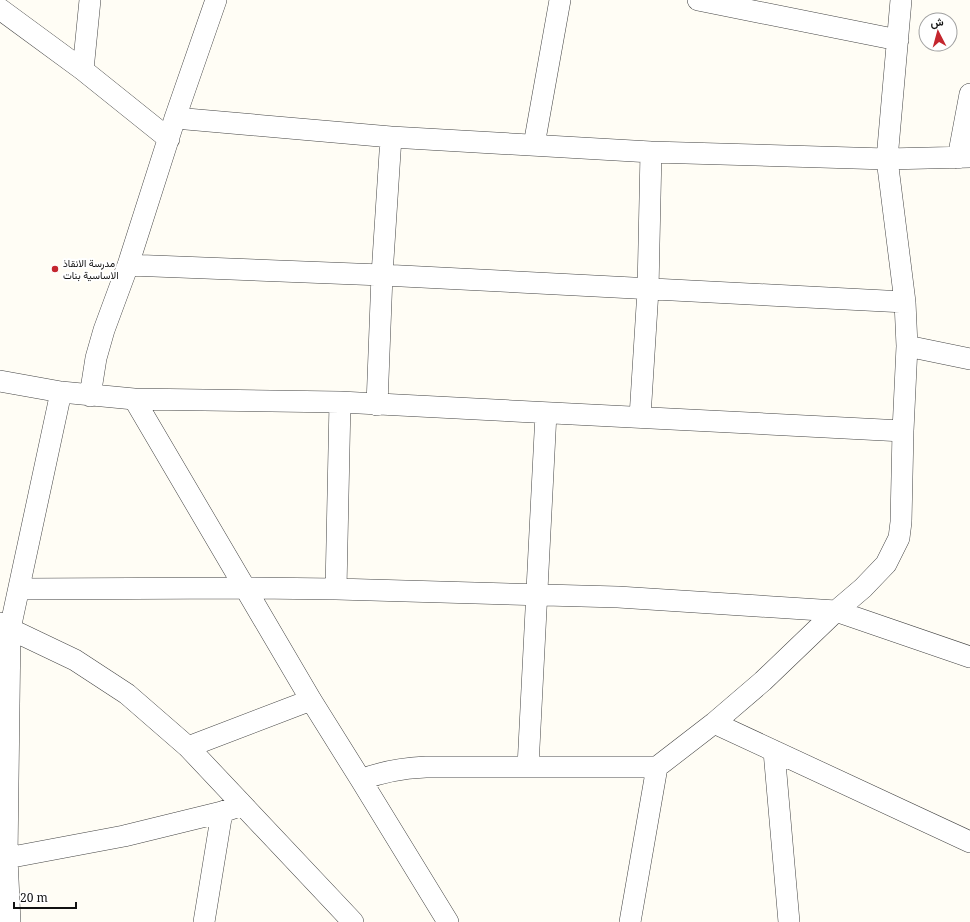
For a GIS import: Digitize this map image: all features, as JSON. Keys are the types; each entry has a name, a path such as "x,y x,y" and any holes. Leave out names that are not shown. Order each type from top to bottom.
{"street":[{"path":"83,70 90,0"},
{"path":"90,396 96,358 104,330 128,265 175,118 216,0"},
{"path":"534,145 560,0"},
{"path":"698,0 898,40"},
{"path":"361,780 375,774 399,769 426,767 657,767 714,723 763,681 836,611 863,588 886,564 899,538 902,522 903,431 907,346 905,302 888,160 901,0"},
{"path":"0,9 83,70 169,140"},
{"path":"175,118 391,137 651,152 888,160 964,158 970,94"},
{"path":"377,405 382,275 391,137"},
{"path":"640,417 648,290 651,152"},
{"path":"128,265 382,275 648,290 905,302"},
{"path":"907,346 970,359"},
{"path":"0,381 90,396 134,399 340,402 903,431"},
{"path":"10,922 7,858 5,626 19,589 61,392"},
{"path":"134,399 311,700 448,922"},
{"path":"336,589 340,402"},
{"path":"528,766 546,413"},
{"path":"19,589 336,589 618,597 836,611 970,657"},
{"path":"5,626 75,660 127,694 188,746 353,922"},
{"path":"188,746 311,700"},
{"path":"714,723 970,842"},
{"path":"774,751 789,922"},
{"path":"630,922 657,767"},
{"path":"7,858 124,836 222,812 242,805"},
{"path":"204,922 222,812"}],"place":[{"name":"مدرسة الانقاذ الاساسية بنات","path":"55,269"}]}
